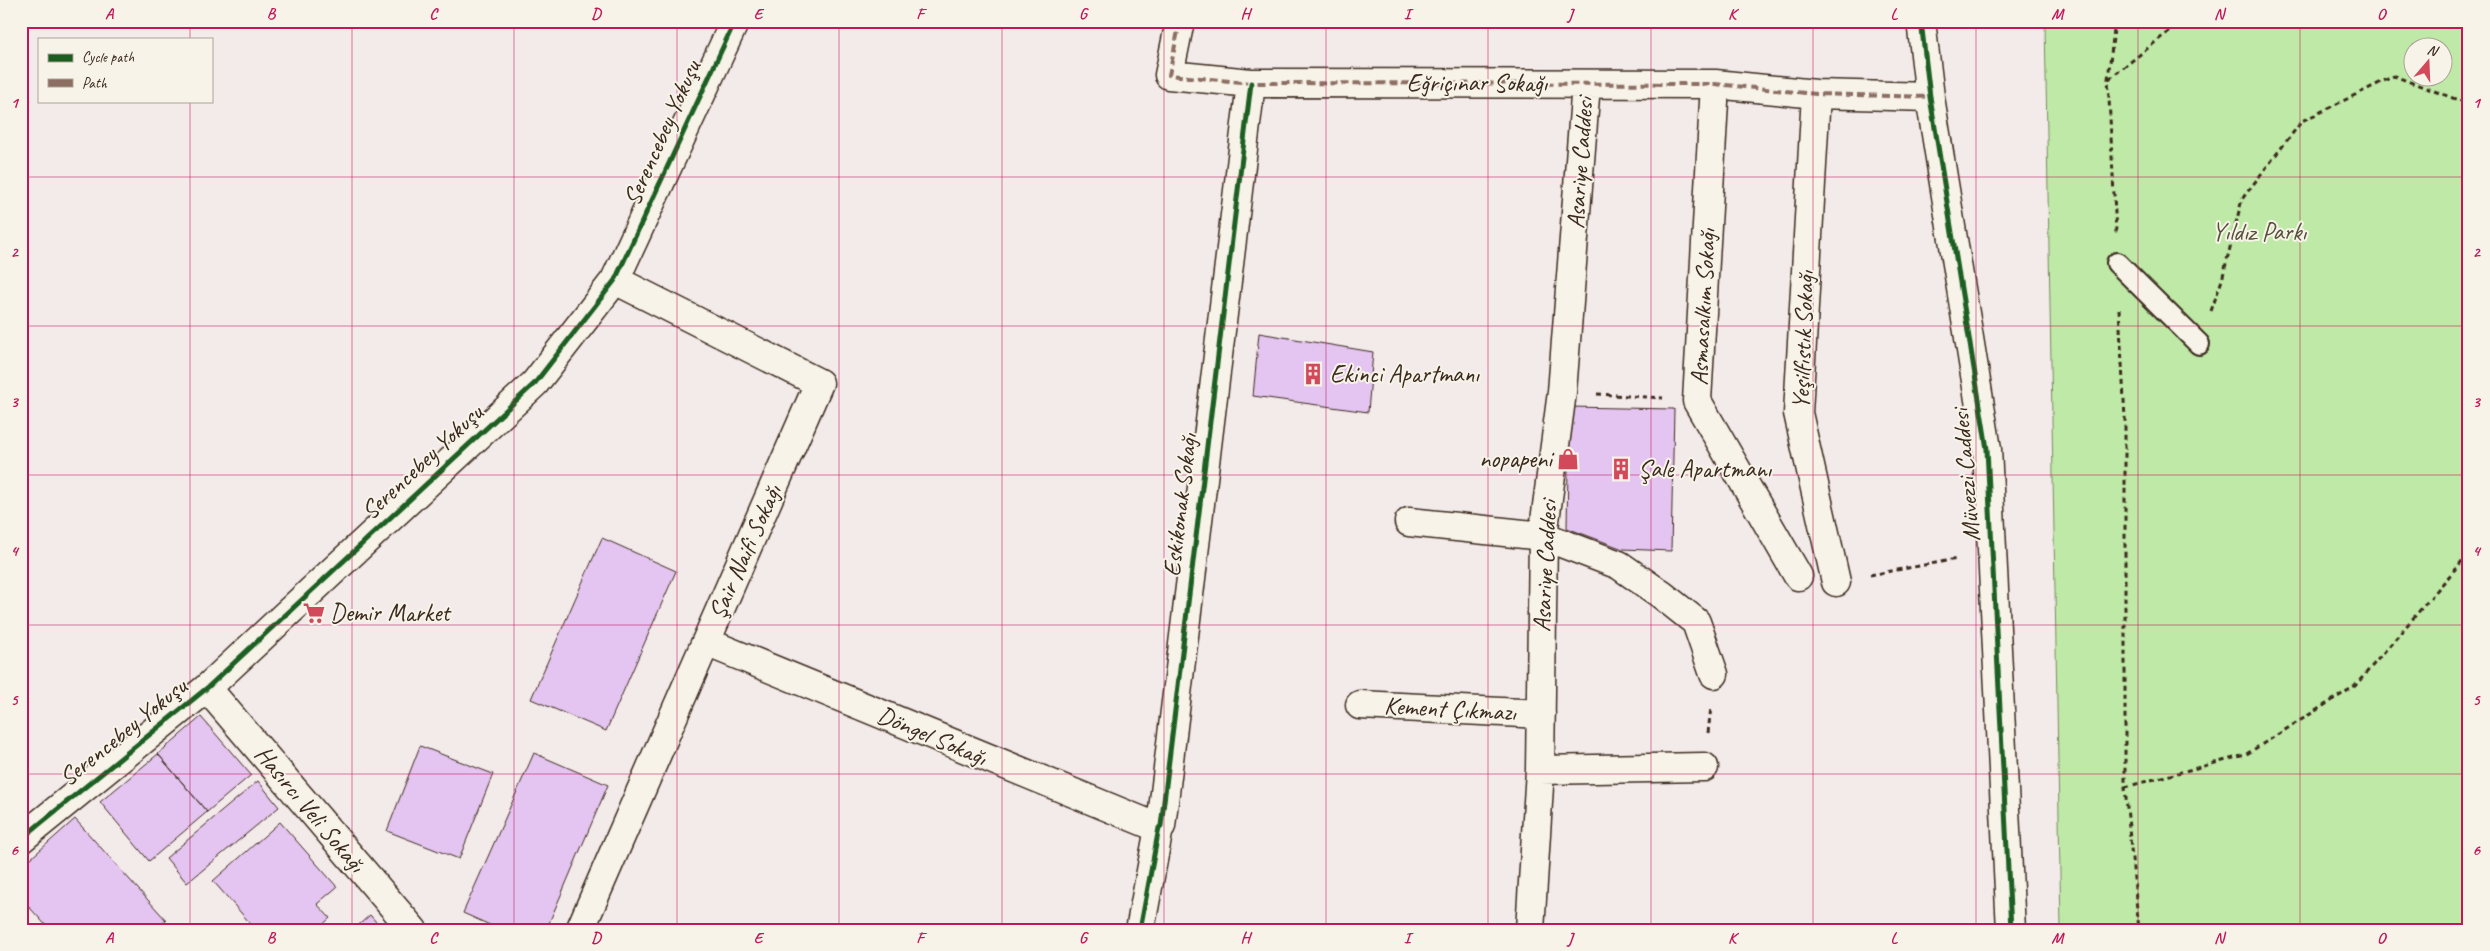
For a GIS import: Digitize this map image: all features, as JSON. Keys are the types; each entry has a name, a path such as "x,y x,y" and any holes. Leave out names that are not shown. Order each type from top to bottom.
{"street":[{"name":"Serencebey Yokuşu","path":"21,839 207,688 535,383 616,280 735,21"},
{"name":"Eğriçınar Sokağı","path":"1180,21 1169,75 1251,83 1715,84 1816,94 1930,97"},
{"name":"Müvezzi Caddesi","path":"1921,21 1930,97 1987,449 2010,930"},
{"name":"Eskikonak Sokağı","path":"1140,930 1159,828 1161,826 1200,487 1251,83"},
{"name":"Asariye Caddesi","path":"1530,930 1540,770 1543,536 1562,392 1586,84"},
{"name":"Asmasalkım Sokağı","path":"1715,84 1698,401 1798,576"},
{"name":"Yeşilfıstık Sokağı","path":"1816,94 1798,413 1836,582"},
{"name":"Şair Naifi Sokağı","path":"580,930 819,383 616,280"},
{"path":"1409,522 1543,536 1619,566 1696,622 1714,674"},
{"name":"Döngel Sokağı","path":"706,642 1159,828"},
{"name":"Hasırcı Veli Sokağı","path":"207,688 413,930"},
{"name":"Kement Çıkmazı","path":"1360,705 1541,714"},
{"path":"1540,770 1704,767"}],"lane":[{"path":"2117,263 2199,344"}],"path":[{"path":"2115,21 2108,79 2125,418 2125,787 2139,930"},
{"path":"2108,79 2182,21"},
{"path":"2199,344 2222,280 2242,199 2302,121 2394,76 2469,104"},
{"path":"1562,392 1698,401"},
{"path":"1836,582 1992,552"},
{"path":"2125,787 2245,755 2354,686 2469,553"},
{"path":"1704,767 1714,674"}],"green space":[{"name":"Yıldız Parkı","path":"2045,21 2469,21 2469,930 2061,930"}],"building":[{"name":"Ekinci Apartmanı","path":"1259,333 1373,352 1368,412 1253,396"},
{"name":"Şale Apartmanı","path":"1569,407 1674,409 1671,551 1623,549 1567,528"},
{"path":"602,538 676,571 606,731 531,699"},
{"path":"201,717 251,775 207,812 158,754"},
{"path":"420,746 493,774 459,859 387,831"},
{"path":"534,753 608,785 546,930 501,930 463,913"},
{"path":"158,754 207,812 149,861 100,802"},
{"path":"258,781 279,807 187,883 166,858"},
{"path":"75,819 166,920 155,930 50,930 21,898 21,867"},
{"path":"280,822 337,887 317,904 330,918 317,930 256,930 213,881"},
{"path":"370,915 383,930 353,930"}],"marked path":[{"path":"1180,21 1169,75 1251,83 1715,84 1816,94 1930,97"}],"cycle path":[{"path":"21,839 207,688 535,383 615,280 735,21"},
{"path":"1921,21 1930,97 1987,449 2011,930"},
{"path":"1140,930 1159,828 1161,826 1251,83"}],"place":[{"name":"Ekinci Apartmanı","path":"1313,374"},
{"name":"nopapeni","path":"1568,459"},
{"name":"Şale Apartmanı","path":"1621,469"},
{"name":"Demir Market","path":"314,613"}]}
